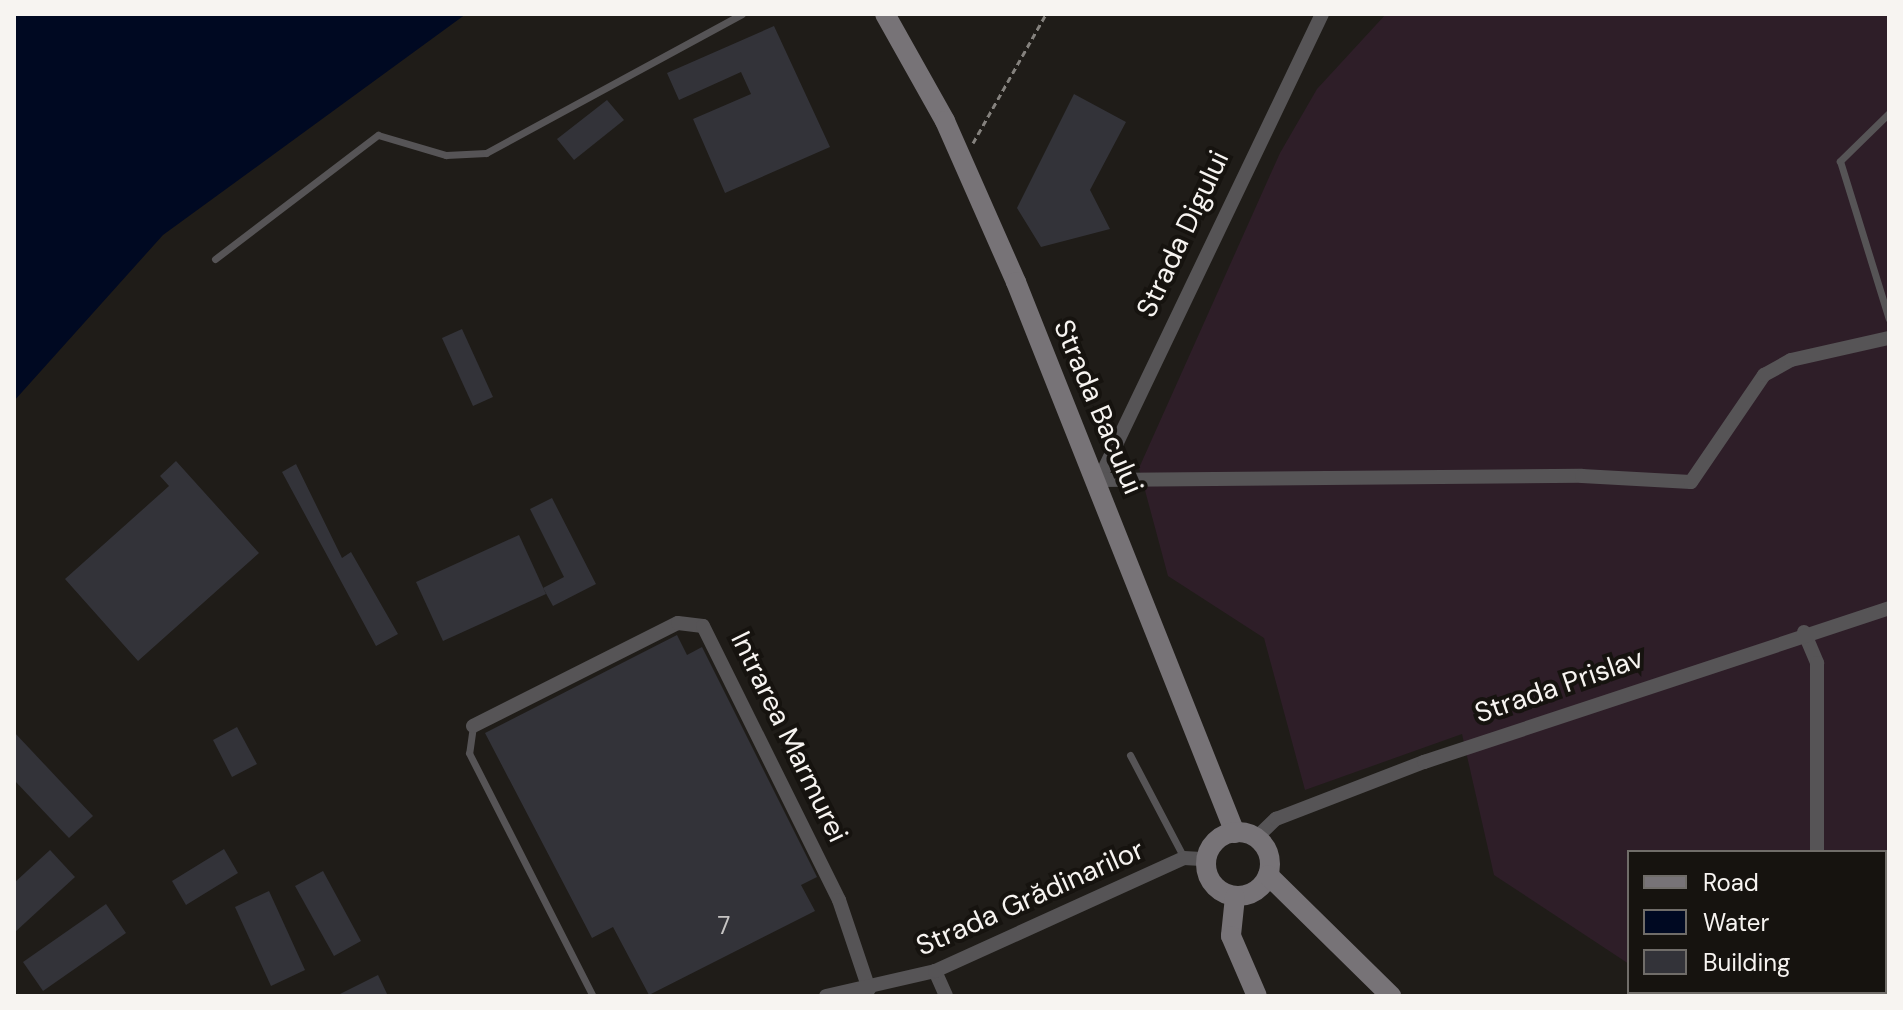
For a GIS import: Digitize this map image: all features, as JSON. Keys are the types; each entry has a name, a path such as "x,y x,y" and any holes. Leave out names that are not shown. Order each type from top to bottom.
{"street":[{"name":"Strada Digului","path":"1099,480 1322,14"},
{"name":"Strada Bacului","path":"891,17 963,161 1099,480 1235,833"},
{"path":"1099,480 1582,476 1691,482 1764,375 1791,360 1889,338"},
{"name":"Strada Prislav","path":"1256,838 1276,819 1424,762 1804,632 1889,608"},
{"name":"Intrarea Marmurei","path":"473,726 678,623 703,626 839,900 869,989"},
{"path":"1804,632 1817,663 1817,850"},
{"path":"1235,833 1256,838 1269,855 1268,875 1255,892 1235,897 1210,880 1206,859 1216,841 1235,833"},
{"name":"Strada Grădinarilor","path":"826,996 869,989 935,971 1184,858 1206,859"},
{"path":"1268,875 1391,996"},
{"path":"1235,897 1231,936 1257,996"},
{"path":"935,971 946,996"}],"lane":[{"path":"215,259 378,135 446,155 486,153 742,14"},
{"path":"1889,113 1840,161 1889,319"},
{"name":"Intrarea Marmurei","path":"473,726 469,753 593,996"},
{"path":"1130,755 1184,858"}],"path":[{"path":"963,161 1046,14"}],"shaded area":[{"path":"1386,14 1889,14 1889,996 1784,994 1887,994 1887,850 1627,850 1627,963 1494,875 1462,734 1305,790 1264,638 1168,576 1139,468 1280,153 1317,89"}],"water":[{"path":"14,14 466,14 163,235 14,401"}],"building":[{"path":"774,26 830,147 725,193 693,119 751,94 741,72 679,100 667,73"},
{"path":"1074,94 1126,122 1090,190 1110,229 1041,247 1017,208"},
{"path":"607,100 624,120 574,160 557,139"},
{"path":"462,329 493,397 473,406 442,338"},
{"path":"176,461 259,553 138,661 65,579 169,486 160,476"},
{"path":"296,464 342,558 351,552 398,634 376,646 282,472"},
{"path":"552,498 596,584 553,606 543,588 564,577 530,509"},
{"path":"519,535 546,594 443,641 416,582"},
{"path":"677,635 687,655 702,647 817,877 801,885 815,911 649,995 613,927 592,938 485,733"},
{"path":"237,727 257,764 232,777 213,740"},
{"path":"14,732 93,816 69,838 14,780"},
{"path":"224,849 238,873 186,905 172,881"},
{"path":"50,850 75,877 14,933 14,883"},
{"path":"323,871 361,941 334,956 295,886"},
{"path":"269,891 305,970 271,986 235,907"},
{"path":"106,904 126,933 43,991 23,962"},
{"path":"378,975 388,996 336,996"}]}
